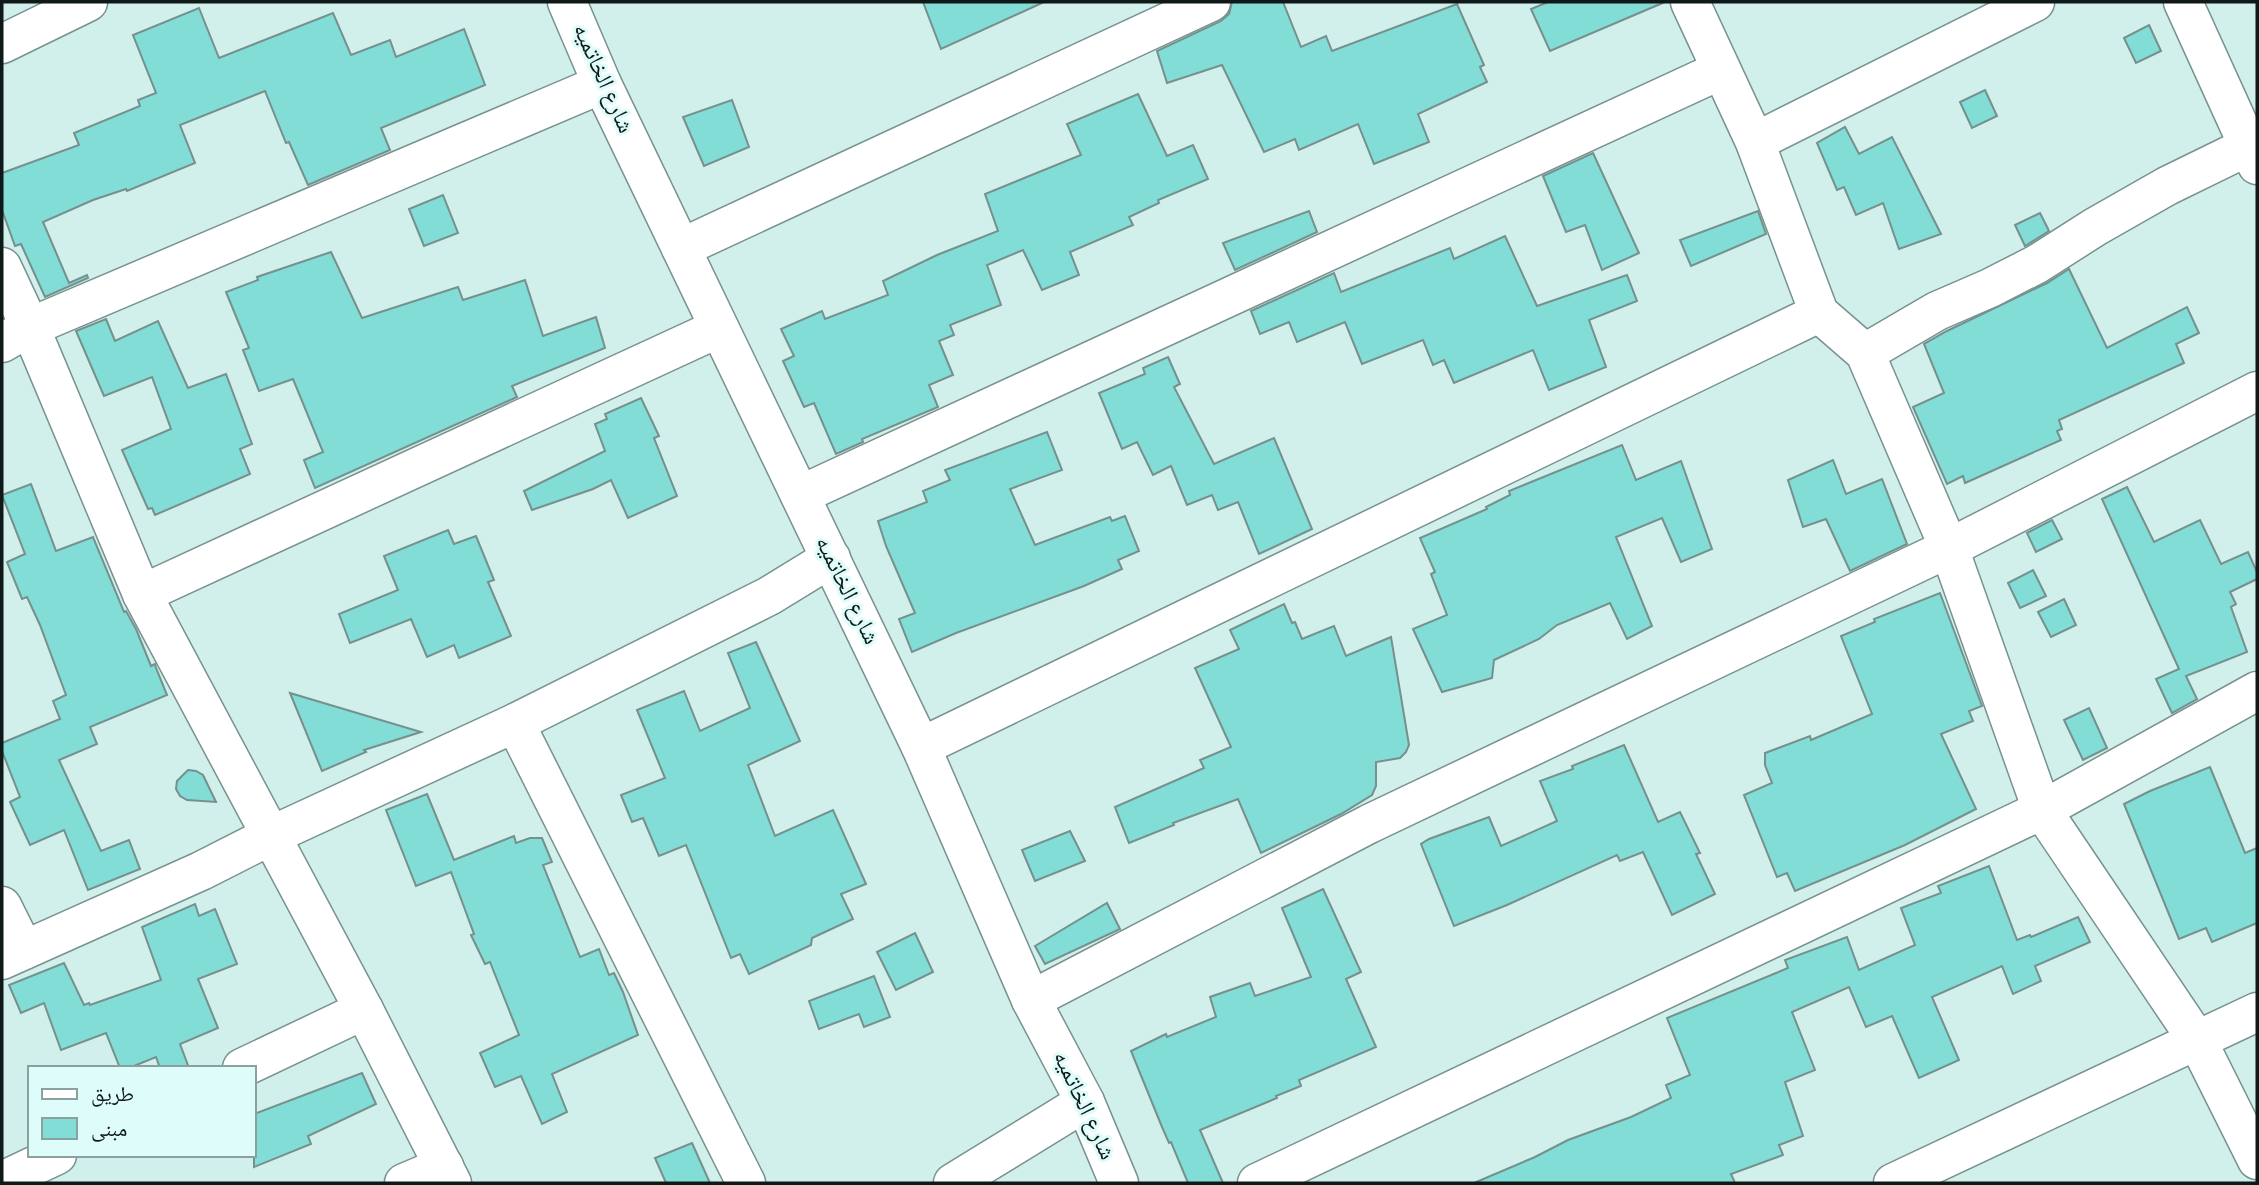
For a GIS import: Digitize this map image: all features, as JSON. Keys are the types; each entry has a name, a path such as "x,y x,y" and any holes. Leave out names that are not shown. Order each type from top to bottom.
{"street":[{"path":"2,44 88,2"},
{"path":"681,248 1211,2"},
{"path":"1690,2 1755,142 1819,313 1865,354 1950,548 2042,810 2197,1040 2257,1160"},
{"path":"1755,142 2035,2"},
{"path":"1865,354 1937,311 2037,264 2095,227 2167,187 2254,151 2183,2"},
{"name":"شارع الخاتميه","path":"571,3 602,84 921,747 1031,1000 1085,1102 1119,1183"},
{"path":"800,495 1721,70"},
{"path":"16,335 602,84"},
{"path":"2,267 16,335 142,594 364,1010 448,1174 404,1183"},
{"path":"921,747 1819,313"},
{"path":"142,594 719,328"},
{"path":"1031,1000 1369,824 1950,548 2257,391"},
{"path":"2,906 13,955 201,871 270,836 514,723 769,596 831,558"},
{"path":"1258,1183 2042,810 2257,691"},
{"path":"514,723 746,1183"},
{"path":"246,1066 364,1010"},
{"path":"1893,1183 2257,1012"},
{"path":"953,1183 1085,1102"},
{"path":"2,1181 53,1157"}],"building":[{"path":"923,2 1044,2 941,49"},
{"path":"1232,2 1283,2 1301,47 1326,36 1332,51 1457,4 1484,65 1480,67 1487,82 1418,114 1429,142 1374,164 1358,124 1299,150 1295,139 1264,152 1222,65 1167,83 1157,51 1221,21 1229,14"},
{"path":"1548,2 1665,2 1550,51 1531,9"},
{"path":"199,8 219,58 333,13 351,55 390,40 396,57 464,29 485,85 381,128 390,150 308,185 289,142 286,143 265,91 180,125 195,163 127,191 126,189 93,200 43,222 69,283 87,275 88,278 45,297 21,244 15,246 2,210 2,173 79,145 74,133 140,106 138,100 156,93 133,35"},
{"path":"2149,25 2161,51 2136,63 2124,38"},
{"path":"1985,90 1997,116 1972,128 1960,102"},
{"path":"1138,94 1167,156 1193,145 1208,179 1158,200 1159,203 1129,217 1133,225 1070,252 1079,275 1042,290 1023,250 987,265 1001,305 950,325 954,335 939,341 953,375 929,385 938,407 862,439 863,442 836,454 814,403 804,407 783,361 794,356 781,329 822,311 825,319 888,295 883,281 937,255 998,231 985,194 1081,155 1067,124"},
{"path":"732,100 749,147 704,166 683,117"},
{"path":"1845,127 1859,154 1892,137 1941,234 1899,249 1883,203 1856,215 1844,187 1837,190 1817,143"},
{"path":"1593,153 1639,253 1602,270 1585,225 1566,232 1543,176"},
{"path":"443,195 458,233 424,246 409,209"},
{"path":"1309,211 1317,232 1235,270 1223,243"},
{"path":"1758,211 1766,234 1691,266 1680,240"},
{"path":"2040,213 2049,231 2025,246 2015,225"},
{"path":"1505,236 1537,306 1627,275 1637,301 1589,320 1606,367 1549,390 1533,350 1454,383 1444,360 1433,365 1423,340 1362,364 1345,322 1297,342 1289,322 1260,334 1251,311 1334,273 1341,292 1450,248 1454,259"},
{"path":"331,252 362,318 458,287 463,300 525,280 543,336 596,317 605,348 512,386 517,397 315,488 304,460 323,452 293,379 259,391 243,350 249,348 226,292 258,280 257,277"},
{"path":"2069,269 2107,348 2187,307 2199,333 2176,344 2184,363 2059,420 2062,429 2057,431 2061,440 1965,483 1963,476 1947,484 1913,407 1944,393 1924,344 2047,283"},
{"path":"106,319 115,341 158,321 188,388 226,374 252,444 240,449 250,474 155,515 152,508 148,509 122,450 171,429 152,377 104,396 76,331"},
{"path":"1168,357 1180,384 1174,387 1214,464 1274,438 1312,529 1259,554 1238,502 1218,510 1212,495 1187,505 1171,466 1153,475 1137,442 1122,449 1099,393 1145,374 1143,368"},
{"path":"641,398 659,436 654,438 677,496 628,518 611,480 532,510 524,491 605,451 595,424 607,419 605,414"},
{"path":"1047,432 1062,470 1010,489 1035,545 1110,517 1112,521 1125,516 1139,551 1118,560 1122,569 1084,586 912,652 899,619 915,613 878,521 927,502 923,491 950,480 945,470"},
{"path":"1622,445 1636,480 1681,461 1712,549 1681,562 1662,518 1616,537 1652,626 1627,639 1610,603 1557,625 1539,639 1494,660 1492,678 1442,692 1413,629 1447,615 1431,574 1435,572 1420,538 1487,509 1486,507 1510,495 1509,491"},
{"path":"1833,460 1846,494 1882,479 1907,544 1850,571 1826,519 1803,527 1788,480"},
{"path":"31,484 56,551 93,537 124,612 126,611 136,629 151,666 155,664 167,695 90,727 97,744 59,760 101,851 129,840 140,869 88,890 64,830 30,845 10,802 20,797 2,751 2,743 60,719 53,701 66,695 40,625 27,597 22,599 7,562 25,554 2,495"},
{"path":"2127,487 2154,542 2200,520 2221,564 2248,552 2257,572 2257,579 2230,592 2236,604 2231,607 2247,652 2186,676 2197,699 2172,713 2156,679 2179,669 2102,499"},
{"path":"2052,520 2062,539 2036,552 2027,533"},
{"path":"448,530 454,544 476,536 494,580 488,582 511,636 459,658 454,645 427,657 411,619 350,643 339,614 398,590 384,556"},
{"path":"2033,570 2046,596 2020,608 2008,583"},
{"path":"1940,593 1982,706 1969,711 1973,721 1941,734 1976,809 1905,845 1795,891 1787,873 1777,877 1744,795 1772,783 1765,765 1765,753 1810,736 1811,740 1872,714 1841,636 1875,622 1874,619"},
{"path":"2064,599 2076,625 2051,637 2038,612"},
{"path":"1284,604 1302,639 1334,626 1346,656 1391,637 1409,745 1406,752 1400,758 1376,762 1376,786 1372,795 1341,814 1261,853 1238,799 1129,843 1115,807 1204,768 1200,760 1231,747 1195,668 1239,649 1230,630"},
{"path":"756,642 800,741 748,765 775,836 833,810 866,884 841,894 853,919 812,938 811,945 749,974 740,954 731,958 686,845 659,856 643,818 632,822 621,795 665,778 637,710 684,691 700,731 750,708 728,653"},
{"path":"290,693 421,732 364,750 366,752 322,771"},
{"path":"2089,708 2107,748 2083,760 2064,720"},
{"path":"1624,745 1658,822 1680,812 1700,853 1696,854 1715,894 1672,915 1643,852 1620,861 1617,855 1454,926 1421,844 1489,817 1501,846 1557,821 1540,781"},
{"path":"2210,767 2245,853 2257,848 2257,923 2212,942 2206,928 2179,939 2124,804"},
{"path":"188,770 203,775 216,802 187,800 180,796 176,789 177,781"},
{"path":"427,794 454,860 514,836 516,843 530,838 542,838 552,862 543,865 580,957 599,949 609,975 614,973 623,992 638,1035 552,1074 567,1112 542,1124 521,1076 495,1087 480,1053 519,1035 490,962 485,964 471,935 474,934 451,872 416,886 386,810"},
{"path":"1070,831 1085,861 1035,881 1022,850"},
{"path":"1989,866 2017,940 2030,935 2031,937 2078,917 2090,942 2035,966 2041,981 2013,994 2002,966 1932,997 1959,1060 1919,1078 1892,1016 1866,1027 1849,987 1792,1012 1815,1070 1785,1082 1803,1136 1779,1145 1783,1155 1731,1174 1735,1183 1474,1183 1568,1140 1631,1117 1671,1098 1666,1085 1690,1075 1667,1018 1788,968 1785,960 1847,937 1859,970 1915,945 1901,908 1941,893 1938,886"},
{"path":"1323,889 1361,972 1346,979 1376,1047 1299,1080 1301,1086 1276,1096 1277,1098 1200,1130 1223,1183 1188,1183 1131,1051 1166,1034 1167,1037 1216,1017 1210,997 1250,983 1255,996 1311,977 1282,908"},
{"path":"1107,903 1120,929 1045,964 1035,946"},
{"path":"195,904 199,916 215,909 237,964 198,979 218,1028 180,1044 188,1066 159,1066 156,1057 134,1066 119,1066 106,1033 61,1050 44,1003 21,1013 9,985 64,963 84,1005 161,980 142,927"},
{"path":"915,933 933,972 896,990 877,952"},
{"path":"874,976 890,1017 864,1027 859,1014 819,1029 809,1001"},
{"path":"362,1073 376,1104 308,1136 311,1144 254,1167 256,1113"},
{"path":"692,1143 710,1183 666,1183 655,1158"}]}
